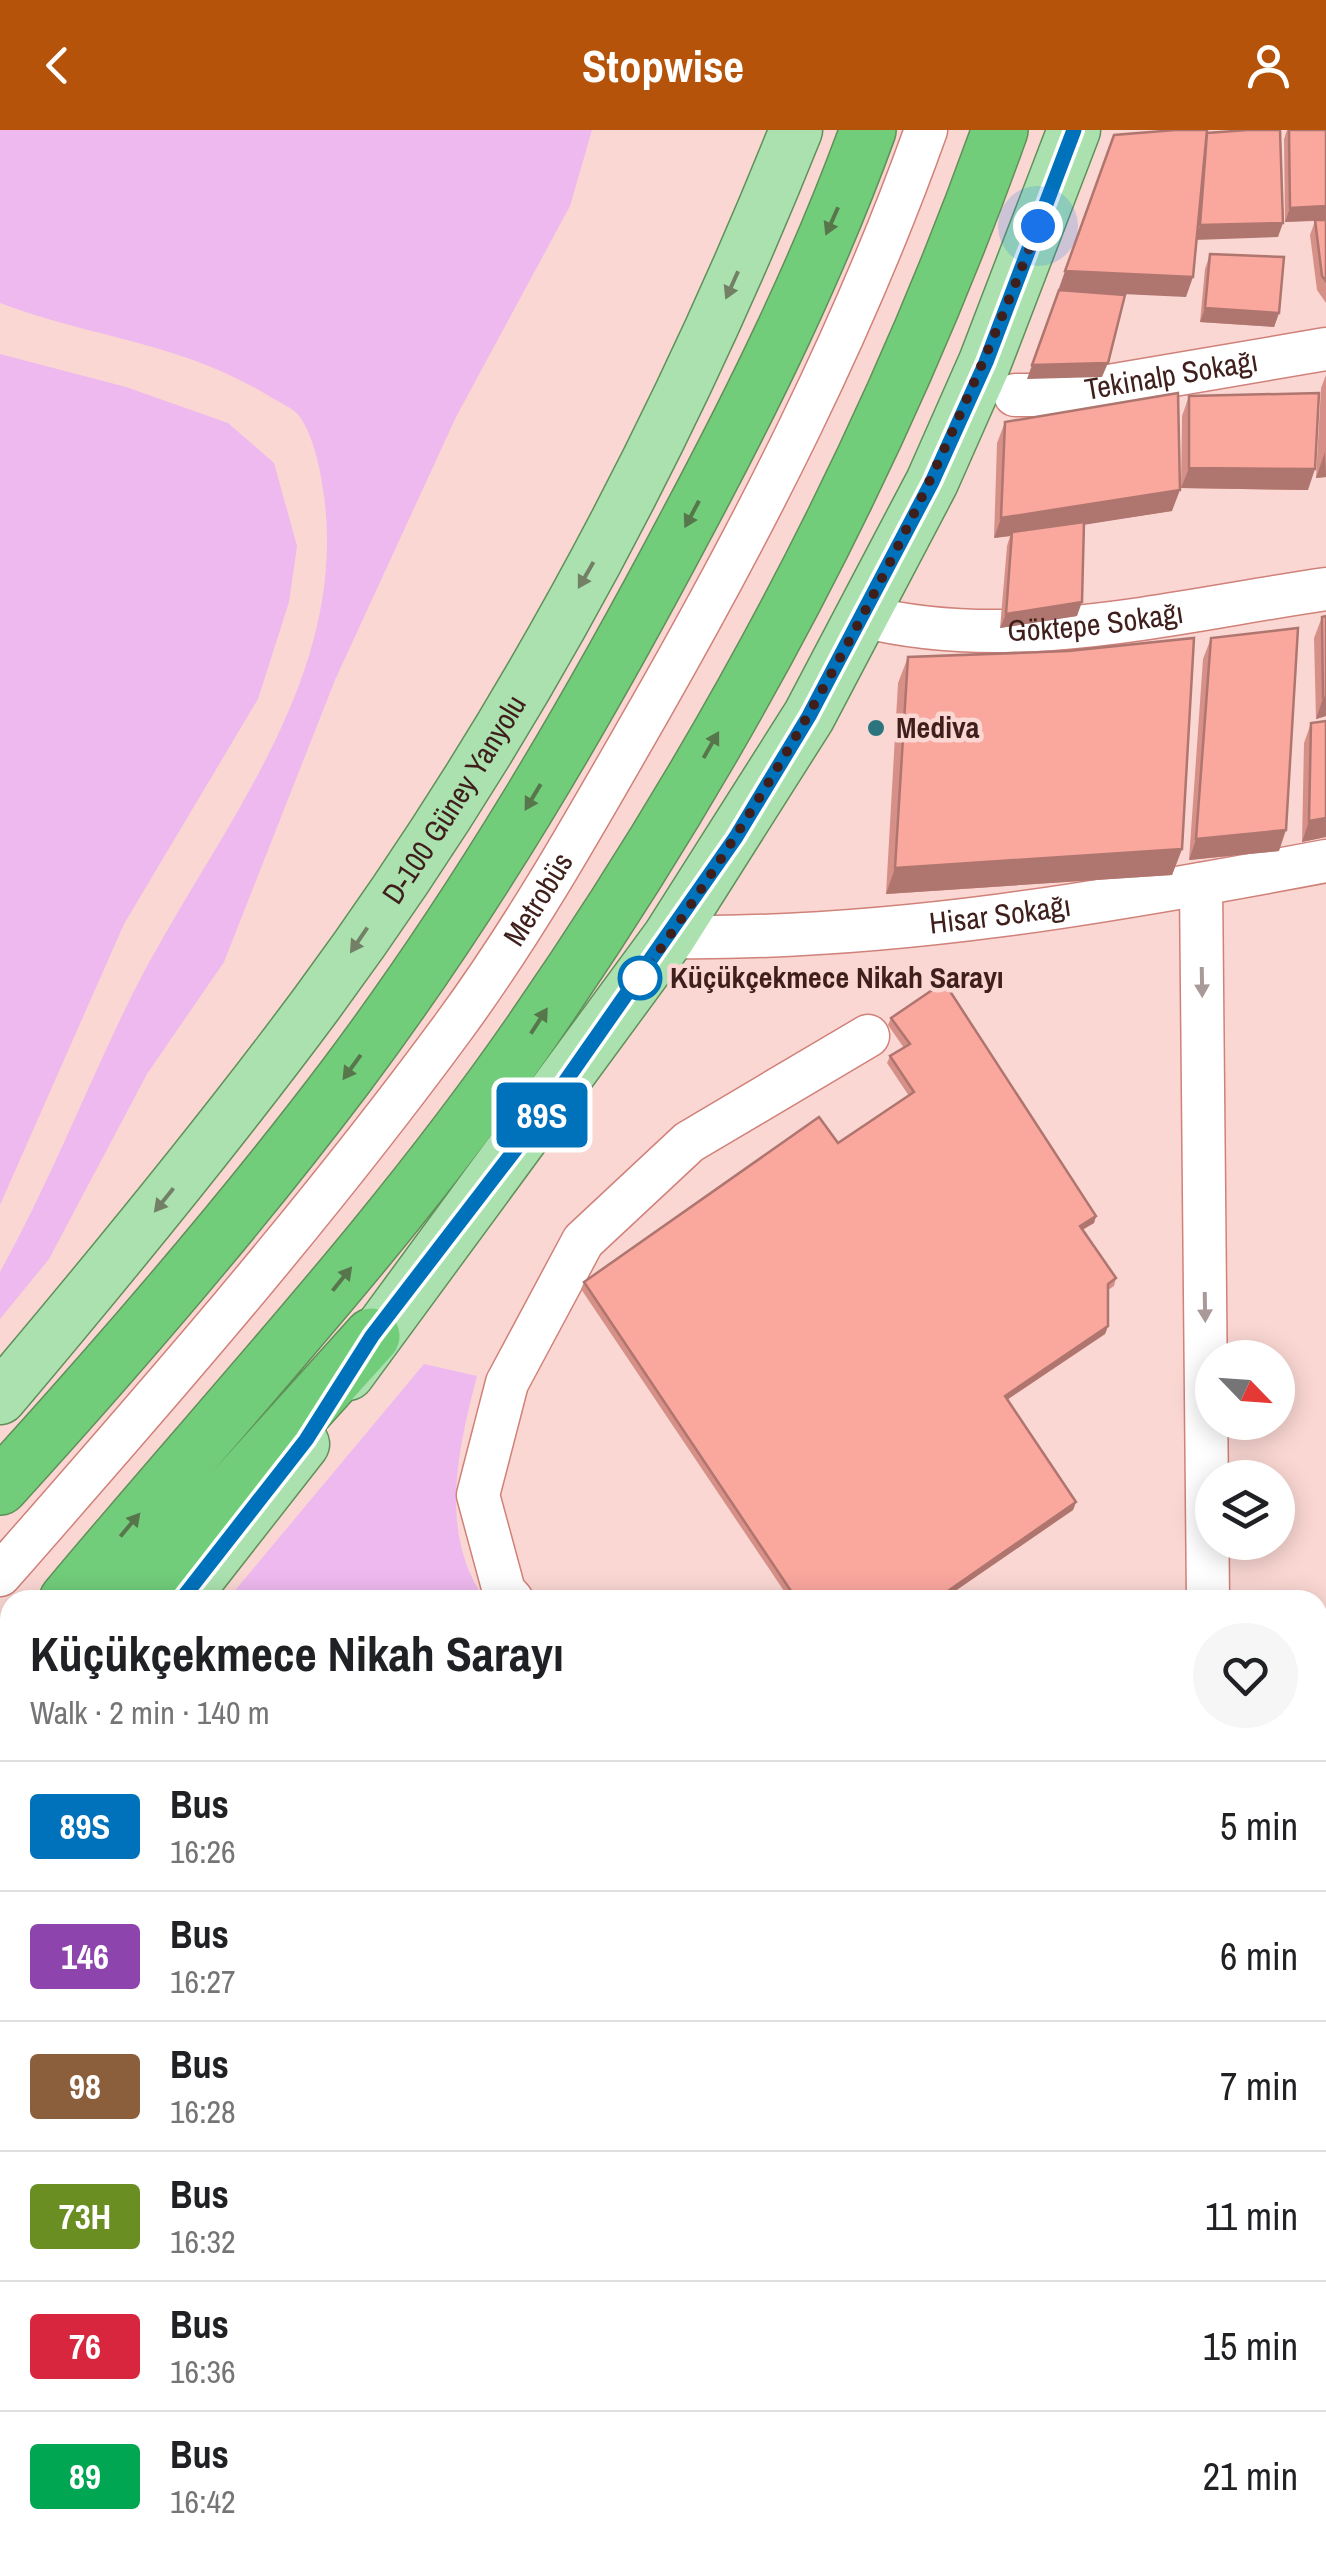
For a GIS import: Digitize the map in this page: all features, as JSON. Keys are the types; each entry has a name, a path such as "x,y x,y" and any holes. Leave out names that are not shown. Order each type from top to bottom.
{"highway":[{"path":"0,1486 232,1221 347,1075 506,842 638,616 736,432 794,308 868,130"},
{"path":"76,1590 312,1315 424,1176 530,1035 646,855 800,586 870,444 1000,130"},
{"path":"143,1590 372,1336"}],"main road":[{"name":"D-100 Güney Yanyolu","path":"0,1398 209,1144 318,1000 424,845 616,524 706,342 796,130"},
{"path":"189,1590 306,1440 372,1336 544,1112 669,937 809,716 932,482 986,362 1074,130"}],"street":[{"name":"Metrobüs","path":"0,1574 261,1276 456,1023 547,890 754,525 891,229 926,130"},
{"name":"Tekinalp Sokağı","path":"1016,396 1056,395 1326,349"},
{"name":"Göktepe Sokağı","path":"862,616 919,630 987,632 1070,627 1326,589"},
{"name":"Hisar Sokağı","path":"669,937 779,938 964,923 1326,860"},
{"path":"1201,884 1208,1590"},
{"path":"504,1590 478,1495 507,1383 582,1240 689,1142 868,1036"}],"shaded area":[{"path":"0,130 592,130 570,206 456,417 335,680 224,962 147,1074 49,1259 0,1319 0,1272 133,993 235,816 295,694 316,631 326,565 319,466 309,434 294,411 202,363 0,303"},
{"path":"0,354 126,387 228,423 274,463 297,546 289,602 258,699 124,924 0,1205"},
{"path":"424,1364 477,1376 456,1490 461,1547 479,1590 235,1590"}],"building":[{"path":"1207,130 1193,277 1065,271 1114,135"},
{"path":"1280,130 1283,223 1200,225 1207,133"},
{"path":"1289,130 1326,130 1326,206 1290,208"},
{"path":"1315,220 1326,220 1326,281 1322,276"},
{"path":"1210,254 1284,257 1279,313 1205,308"},
{"path":"1059,290 1125,295 1108,363 1032,365"},
{"path":"1178,393 1180,490 1001,518 1005,422"},
{"path":"1319,393 1315,469 1189,468 1189,396"},
{"path":"1084,522 1082,602 1006,614 1012,532"},
{"path":"1326,616 1326,698 1323,698 1322,617"},
{"path":"1298,628 1286,830 1196,839 1211,638"},
{"path":"1194,638 1182,849 895,868 908,657 1068,651"},
{"path":"1326,721 1326,818 1309,821 1311,723"},
{"name":"Küçükçekmece Nikah Sarayı","path":"944,982 1096,1216 1080,1226 1116,1278 1108,1284 1108,1326 1005,1396 1076,1502 949,1590 790,1590 584,1282 819,1117 838,1143 914,1092 890,1056 910,1044 891,1018"}],"bus line":[{"name":"89S","path":"189,1590 306,1440 372,1336 544,1112 736,837 809,716 932,482 986,362 1074,130"}],"place":[{"name":"Mediva","path":"876,728"},
{"name":"Küçükçekmece Nikah Sarayı","path":"640,978"}],"route":[{"path":"640,978 736,837 809,716 862,616 932,482 986,362 1038,226"}]}
